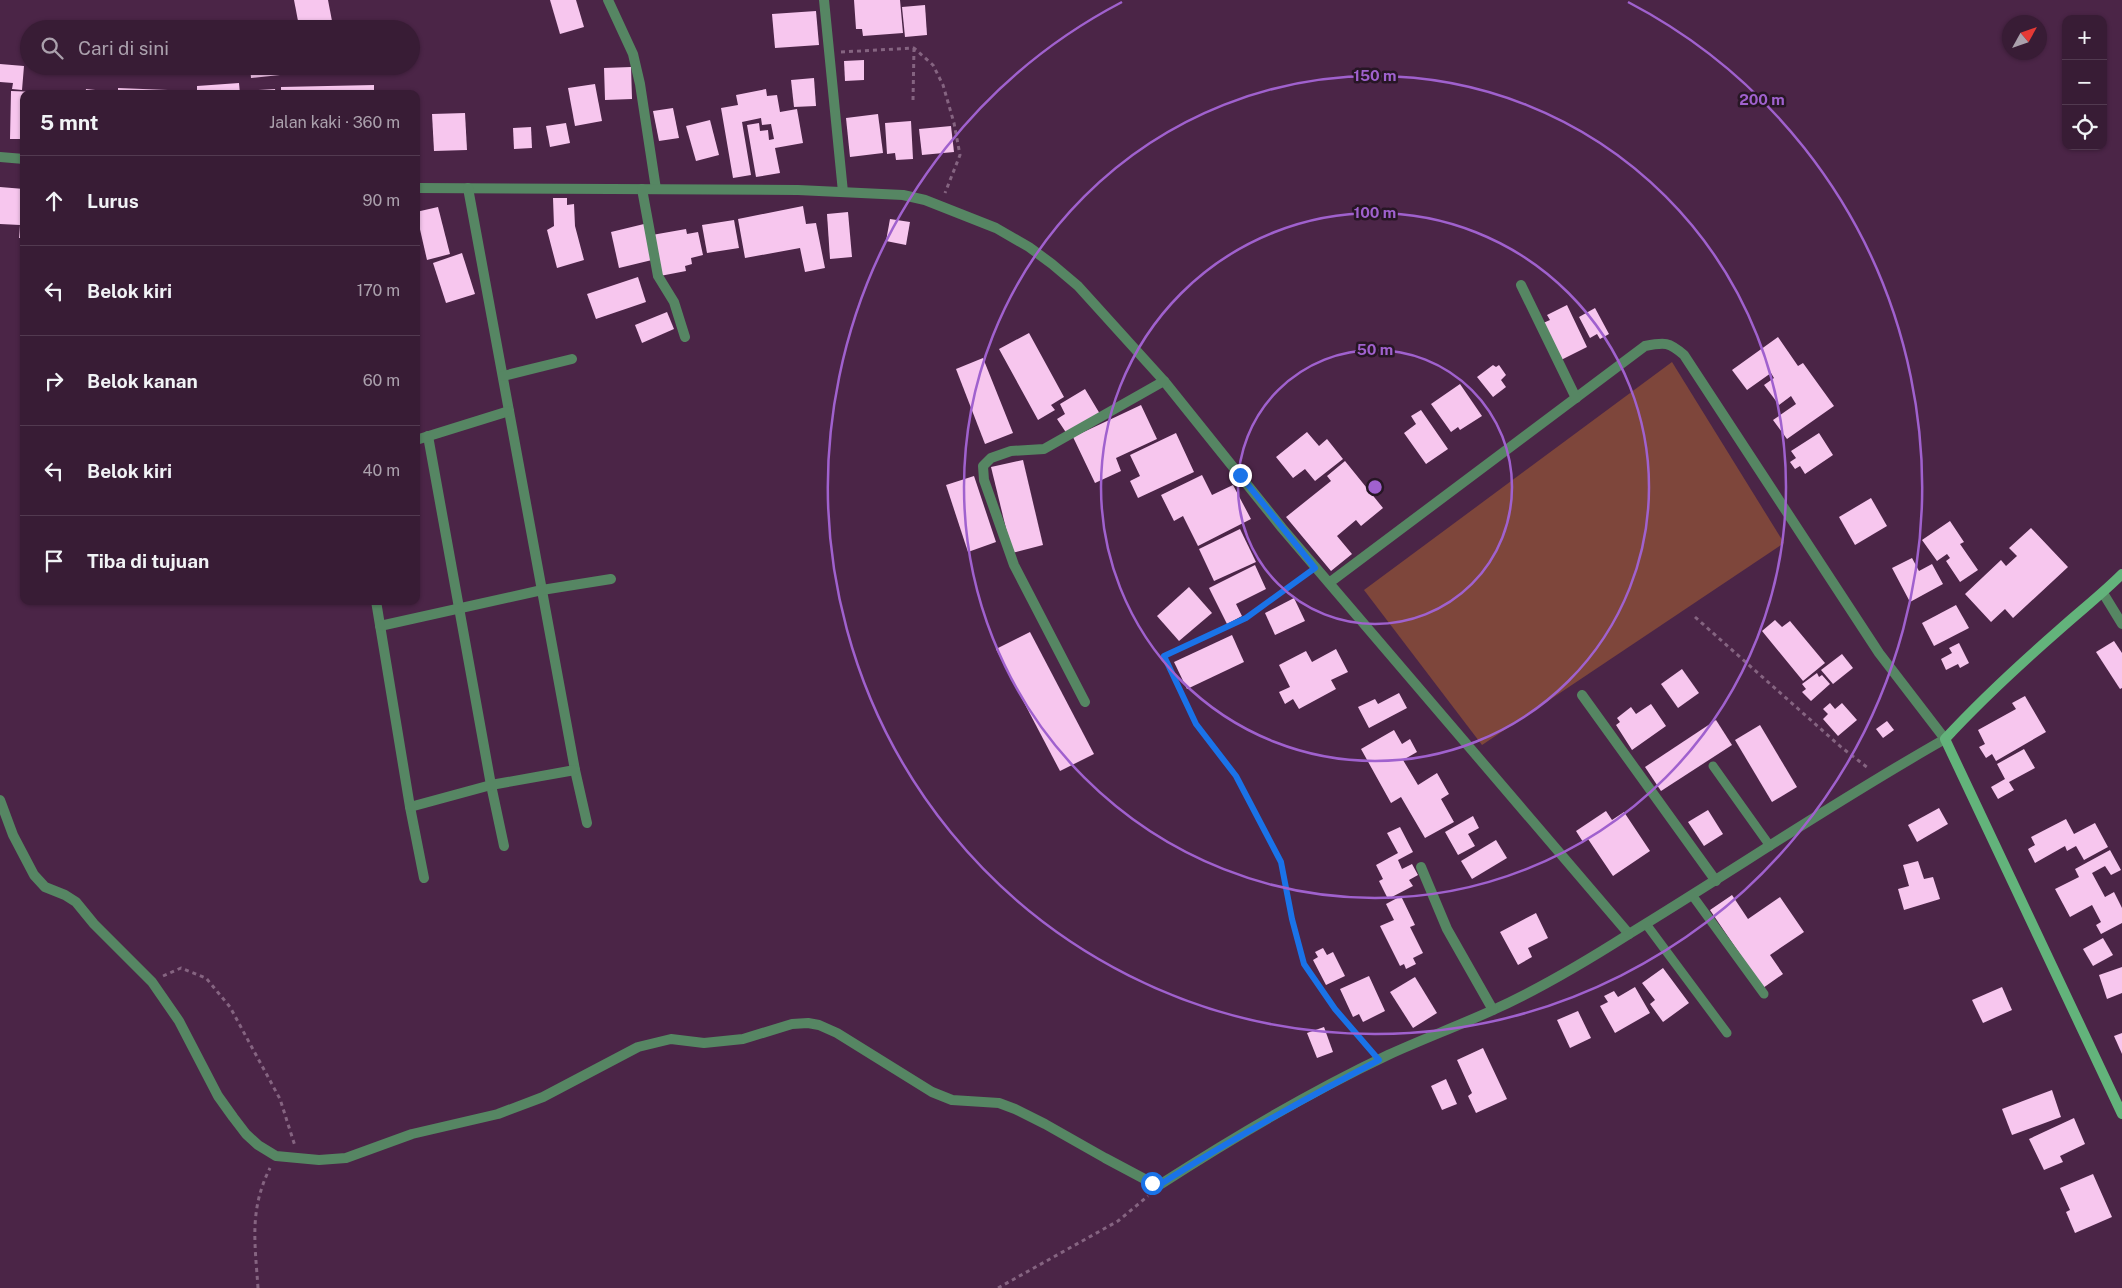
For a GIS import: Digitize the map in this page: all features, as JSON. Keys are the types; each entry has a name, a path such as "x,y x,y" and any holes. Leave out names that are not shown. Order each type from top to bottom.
{"street":[{"path":"608,0 634,54 656,188"},
{"path":"824,0 843,192"},
{"path":"0,157 20,159"},
{"path":"420,188 656,188 903,195 924,200 996,228 1029,247 1078,286 1164,380 1315,568 1329,582 1484,767 1629,934"},
{"path":"468,188 575,770 587,824"},
{"path":"642,189 658,276 674,302 685,337"},
{"path":"1520,285 1576,398"},
{"path":"1329,582 1645,346 1660,343 1672,344 1684,355 1879,653 1945,739 2122,1114"},
{"path":"502,376 572,358"},
{"path":"1085,702 1014,565 984,480 983,466 990,458 1010,451 1044,449 1164,380"},
{"path":"420,439 509,411"},
{"path":"428,436 491,786 504,846"},
{"path":"0,800 13,835 34,875 45,887 65,895 76,902 94,924 152,982 179,1021 218,1096 246,1134 258,1146 276,1156 319,1160 346,1158 412,1134 498,1114 543,1097 638,1047 671,1039 704,1043 743,1039 792,1024 808,1023 819,1025 837,1033 932,1092 952,1100 999,1103 1015,1109 1147,1180 1161,1184 1208,1154 1266,1121 1379,1060 1493,1010 1582,964 1716,881 1878,776 1945,739 1988,693 2058,630 2103,593 2122,574"},
{"path":"380,626 542,590 611,579"},
{"path":"2103,593 2122,624"},
{"path":"377,605 410,807 424,878"},
{"path":"1582,695 1716,881"},
{"path":"410,807 491,786 575,770"},
{"path":"1422,867 1447,929 1493,1010"}],"lane":[{"path":"1713,766 1770,846"},
{"path":"1692,895 1764,994"},
{"path":"1646,924 1726,1033"}],"path":[{"path":"828,52 914,48 933,65 943,85 954,123 960,156 940,207"},
{"path":"913,100 914,48"},
{"path":"1315,568 1246,618 1164,656 1196,724 1236,776 1281,862 1292,919 1304,964 1335,1009 1379,1060"},
{"path":"1695,617 1841,747 1878,776"},
{"path":"152,982 180,968 206,978 230,1007 280,1099 299,1158"},
{"path":"258,1288 254,1238 256,1211 260,1188 276,1156"},
{"path":"998,1288 1118,1221 1161,1184"}],"shaded area":[{"path":"1672,362 1784,543 1482,745 1364,590"}],"building":[{"path":"294,0 328,0 332,20 298,20"},
{"path":"550,0 576,0 584,27 560,34"},
{"path":"854,0 900,0 903,33 863,36 862,29 856,29"},
{"path":"925,5 927,35 905,37 902,7"},
{"path":"816,11 819,45 775,48 772,14"},
{"path":"864,60 864,80 845,81 844,61"},
{"path":"0,64 20,66 20,75 23,75 22,90 12,89 13,83 0,82"},
{"path":"631,67 632,99 605,100 604,68"},
{"path":"251,75 280,75 251,78"},
{"path":"814,78 816,106 794,107 791,80"},
{"path":"239,83 240,90 197,90 197,86"},
{"path":"595,84 602,121 575,126 568,88"},
{"path":"374,85 374,90 281,90 281,87"},
{"path":"118,88 168,90 118,90"},
{"path":"766,89 767,96 777,95 780,112 797,109 803,143 775,148 780,173 756,177 747,125 759,123 760,131 768,130 769,140 774,139 771,124 762,125 761,118 742,122 751,175 733,178 721,108 738,105 736,95"},
{"path":"11,91 20,91 20,139 10,139"},
{"path":"673,108 679,138 659,141 653,111"},
{"path":"465,113 467,150 434,151 432,114"},
{"path":"878,114 883,153 850,157 846,118"},
{"path":"710,120 719,155 696,161 686,126"},
{"path":"911,121 913,159 896,160 895,153 887,154 885,123"},
{"path":"566,123 570,143 550,147 546,126"},
{"path":"951,126 954,152 922,155 919,129"},
{"path":"531,127 532,148 514,149 513,128"},
{"path":"0,187 20,189 20,225 0,224"},
{"path":"553,198 567,198 567,205 574,204 575,226 584,260 557,268 547,230 554,226"},
{"path":"803,206 806,224 816,223 825,268 805,272 800,248 745,258 738,219"},
{"path":"438,207 450,254 427,260 420,229 420,211"},
{"path":"848,212 852,257 830,259 827,214"},
{"path":"890,219 910,222 906,245 886,241"},
{"path":"734,220 739,248 707,253 702,225"},
{"path":"644,224 652,260 619,268 611,232"},
{"path":"686,229 687,234 698,232 703,255 691,258 692,264 685,266 686,271 660,276 652,235"},
{"path":"462,253 475,294 446,303 433,263"},
{"path":"638,277 646,302 596,319 587,294"},
{"path":"1567,305 1587,347 1559,361 1541,324 1550,320 1547,315"},
{"path":"1595,308 1609,334 1600,339 1597,334 1590,338 1579,317"},
{"path":"667,312 674,329 642,343 635,325"},
{"path":"1029,333 1064,397 1051,405 1055,410 1038,420 999,349"},
{"path":"1778,337 1798,366 1803,363 1834,406 1787,439 1773,420 1796,404 1791,396 1779,405 1764,385 1774,378 1771,373 1747,390 1732,370"},
{"path":"983,358 1013,433 985,444 956,369"},
{"path":"1493,365 1496,367 1499,365 1506,375 1501,380 1506,387 1493,397 1477,377"},
{"path":"1460,384 1482,416 1460,430 1458,427 1451,432 1431,404"},
{"path":"1085,389 1100,414 1067,434 1057,419 1065,414 1060,404"},
{"path":"1141,405 1157,439 1116,458 1121,471 1095,483 1073,437"},
{"path":"1421,410 1448,449 1426,464 1404,433 1416,424 1411,416"},
{"path":"1307,432 1319,446 1327,439 1343,459 1315,481 1305,469 1293,478 1276,457"},
{"path":"1176,433 1194,472 1138,498 1130,481 1140,476 1130,455"},
{"path":"1819,433 1833,455 1805,474 1800,466 1795,469 1790,462 1796,458 1791,451"},
{"path":"1023,460 1043,545 1012,553 991,467"},
{"path":"1345,461 1383,508 1361,526 1356,520 1337,536 1352,554 1331,571 1286,517 1331,481 1327,476"},
{"path":"1202,475 1212,495 1233,485 1251,519 1198,546 1183,516 1174,521 1161,495"},
{"path":"974,476 996,542 968,552 946,485"},
{"path":"1871,498 1887,526 1855,545 1839,517"},
{"path":"1950,521 1964,542 1960,544 1978,570 1960,582 1946,561 1950,558 1947,554 1937,561 1922,540"},
{"path":"2031,528 2068,567 2013,618 2005,609 1991,622 1965,594 2001,560 2006,566 2017,556 2009,548"},
{"path":"1240,529 1256,562 1214,581 1199,549"},
{"path":"1912,558 1919,571 1932,564 1943,584 1910,602 1892,568"},
{"path":"1255,565 1266,589 1236,604 1242,616 1227,624 1209,588"},
{"path":"1189,587 1212,613 1179,641 1157,616"},
{"path":"1294,598 1305,621 1275,635 1265,613"},
{"path":"1956,605 1969,628 1934,646 1922,623"},
{"path":"1775,620 1782,627 1790,621 1825,663 1803,681 1762,631"},
{"path":"1030,632 1094,754 1060,771 996,649"},
{"path":"1232,635 1244,662 1187,689 1174,662"},
{"path":"2114,641 2122,653 2122,688 2120,689 2096,652"},
{"path":"1959,643 1969,663 1960,668 1958,664 1946,670 1941,659 1952,653 1949,648"},
{"path":"1336,649 1348,672 1331,680 1336,689 1299,709 1293,699 1285,704 1279,692 1290,687 1279,665 1306,651 1312,662"},
{"path":"1842,654 1853,668 1833,684 1821,670"},
{"path":"1682,669 1699,693 1678,708 1661,684"},
{"path":"1817,673 1819,677 1822,675 1830,684 1811,701 1802,692 1806,689 1802,684"},
{"path":"1399,693 1407,708 1369,728 1358,707 1375,699 1378,704"},
{"path":"2025,696 2046,732 1996,761 1992,754 1986,758 1979,747 1985,744 1978,730 2016,709 2012,703"},
{"path":"1830,703 1835,709 1842,703 1857,720 1838,736 1823,719 1828,714 1823,709"},
{"path":"1651,704 1666,726 1632,750 1616,725 1620,722 1617,718 1631,707 1636,714"},
{"path":"1716,720 1732,745 1661,791 1645,767"},
{"path":"1887,721 1894,730 1883,738 1876,729"},
{"path":"1760,725 1797,787 1772,802 1735,740"},
{"path":"1394,730 1402,744 1410,739 1417,752 1403,760 1418,785 1437,773 1449,794 1441,799 1454,822 1425,838 1401,797 1391,803 1361,749"},
{"path":"2024,749 2035,768 2009,782 2014,790 1998,799 1991,787 2005,779 1997,764"},
{"path":"1939,808 1948,824 1917,842 1908,825"},
{"path":"1708,810 1723,834 1704,846 1688,822"},
{"path":"1606,811 1612,820 1624,812 1650,851 1613,876 1588,839 1583,842 1576,831"},
{"path":"1473,816 1479,828 1468,834 1475,846 1458,855 1445,832"},
{"path":"2066,819 2074,834 2095,823 2108,847 2084,860 2076,846 2067,851 2065,846 2035,863 2028,849 2035,845 2031,837"},
{"path":"1400,827 1413,852 1398,860 1402,869 1412,864 1418,875 1409,880 1413,886 1388,899 1379,881 1383,879 1376,865 1398,853 1387,833"},
{"path":"1496,840 1507,858 1472,879 1461,861"},
{"path":"2110,850 2121,870 2111,875 2105,866 2092,873 2105,897 2114,892 2122,908 2122,923 2101,934 2096,925 2101,922 2092,905 2070,917 2055,889 2079,877 2075,869"},
{"path":"1918,861 1924,879 1933,877 1940,899 1904,910 1898,889 1909,886 1903,865"},
{"path":"1732,895 1748,919 1780,897 1804,932 1770,955 1783,974 1763,988 1710,910"},
{"path":"1401,896 1415,925 1410,927 1423,953 1413,958 1416,964 1406,969 1404,964 1400,966 1380,926 1394,920 1386,904"},
{"path":"1536,913 1548,938 1528,948 1532,957 1518,965 1500,932"},
{"path":"2103,938 2113,955 2093,966 2083,949"},
{"path":"1323,948 1327,955 1333,952 1345,976 1326,985 1313,960 1318,957 1315,952"},
{"path":"2122,967 2122,993 2107,999 2099,975"},
{"path":"1663,968 1689,1003 1663,1022 1650,1004 1655,1000 1642,983"},
{"path":"1369,976 1385,1011 1363,1022 1359,1014 1353,1017 1340,989"},
{"path":"1415,977 1437,1013 1413,1028 1390,992"},
{"path":"1635,987 1650,1013 1615,1033 1600,1006 1608,1002 1604,996 1614,991 1618,997"},
{"path":"2002,987 2012,1010 1983,1023 1972,1000"},
{"path":"1578,1011 1591,1038 1570,1048 1557,1020"},
{"path":"1324,1027 1333,1052 1317,1058 1307,1033"},
{"path":"2122,1033 2122,1054 2114,1036"},
{"path":"1483,1048 1507,1099 1476,1113 1468,1096 1472,1093 1457,1060"},
{"path":"1446,1079 1457,1104 1442,1110 1431,1086"},
{"path":"2052,1090 2061,1117 2012,1135 2002,1109"},
{"path":"2074,1118 2085,1144 2060,1156 2063,1162 2044,1170 2029,1139"},
{"path":"2093,1174 2112,1217 2075,1233 2066,1212 2070,1210 2060,1188"}],"route":[{"path":"1152,1183 1161,1184 1208,1154 1379,1060 1335,1009 1304,964 1292,919 1281,862 1236,776 1196,724 1164,656 1246,618 1315,568 1240,475"}]}
